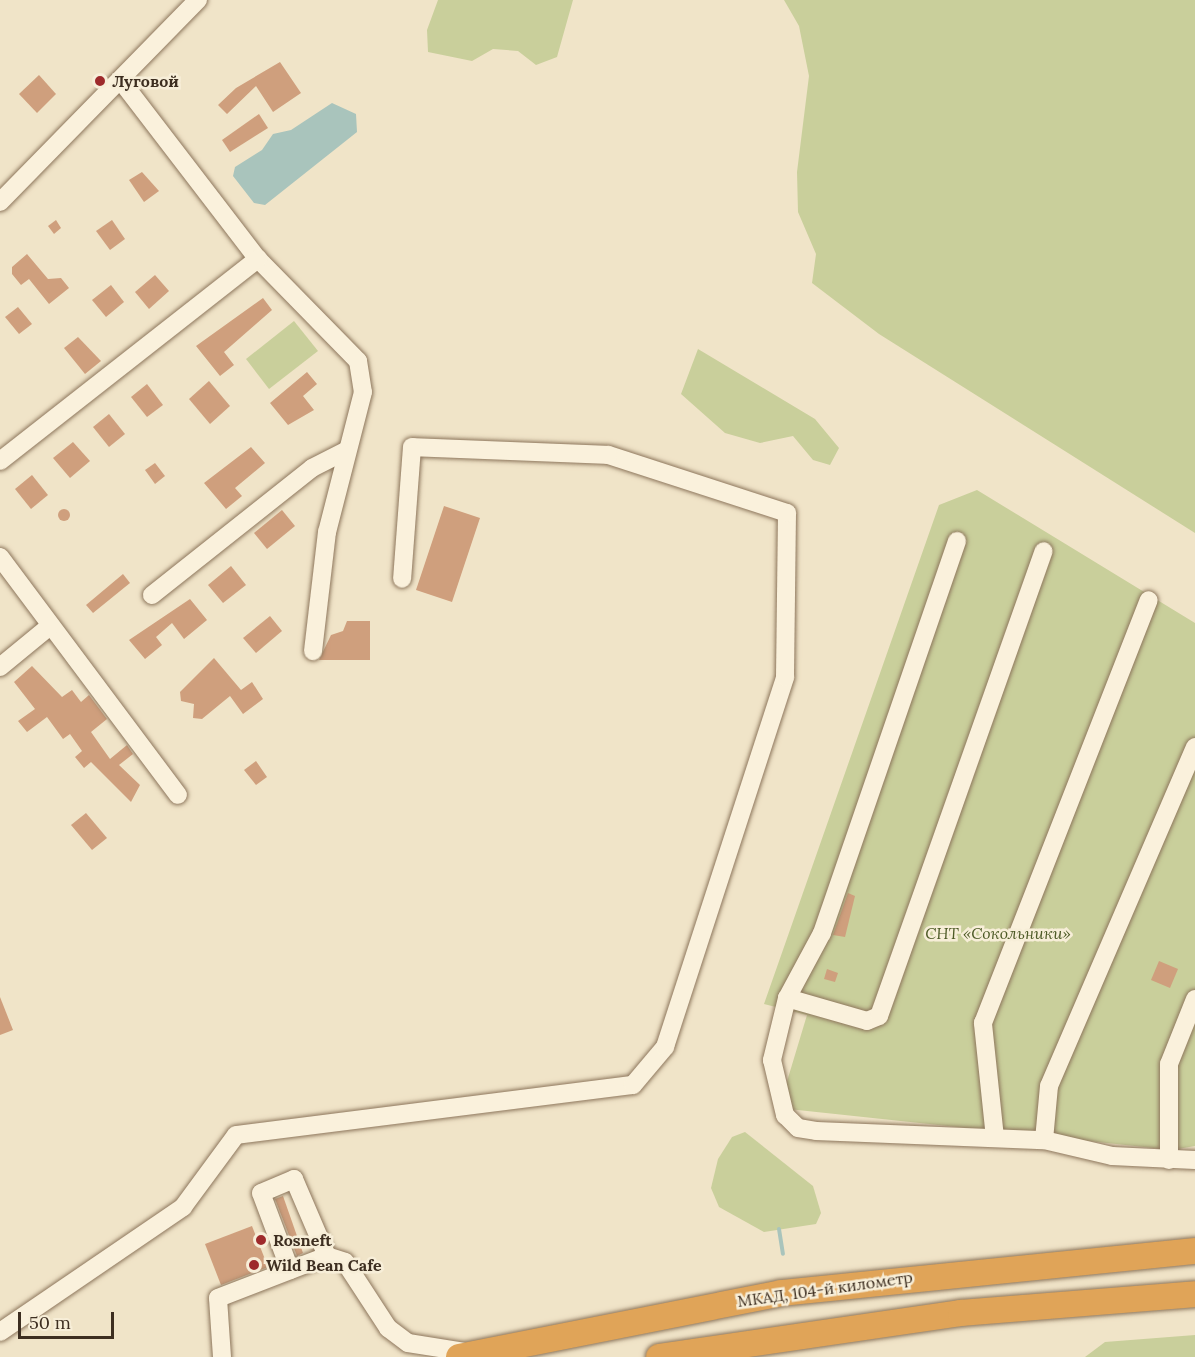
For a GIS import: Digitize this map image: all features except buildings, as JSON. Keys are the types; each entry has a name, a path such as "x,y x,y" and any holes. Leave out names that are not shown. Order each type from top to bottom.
{"highway":[{"name":"МКАД, 104-й километр","path":"468,1355 782,1293 1195,1251"},
{"path":"659,1357 950,1315 1195,1293"}],"street":[{"path":"0,202 122,82 198,0"},
{"path":"122,82 258,259 358,361 363,392 345,451 327,532 313,651"},
{"path":"0,461 258,259"},
{"path":"0,1332 183,1207 236,1135 633,1085 665,1047 785,677 787,513 608,455 412,447 402,579"},
{"path":"152,594 312,468 345,451"},
{"path":"957,541 822,933 787,998 772,1060 785,1115 798,1128 1044,1140 1112,1156 1195,1160"},
{"path":"787,998 867,1021 879,1016 1044,551"},
{"path":"0,557 178,795"},
{"path":"995,1138 983,1023 1149,600"},
{"path":"0,667 50,626"},
{"path":"1044,1140 1049,1086 1195,747"},
{"path":"1169,1160 1169,1064 1195,999"},
{"path":"290,1270 261,1193 294,1179 327,1256"},
{"path":"222,1357 218,1298 327,1256 345,1262 388,1328 408,1343 468,1355"}],"green space":[{"path":"438,0 573,0 557,57 536,65 518,51 493,49 472,61 428,52 427,30"},
{"path":"784,0 1195,0 1195,533 879,334 812,283 816,254 798,212 797,172 809,76 799,26"},
{"path":"294,321 318,351 269,389 246,359"},
{"path":"698,349 815,419 839,448 830,465 813,460 793,436 760,443 725,433 681,394"},
{"name":"СНТ «Сокольники»","path":"977,490 1195,623 1195,1146 1172,1150 779,1108 807,1015 764,1004 939,505"},
{"path":"745,1132 813,1186 821,1213 816,1224 764,1232 719,1207 711,1188 718,1159 732,1137"},
{"path":"1195,1335 1195,1357 1085,1357 1105,1342"}],"water":[{"path":"332,103 356,114 357,132 265,205 254,203 233,176 235,167 262,150 273,134 291,130"}],"waterway":[{"path":"779,1229 783,1254"}],"place":[{"name":"Луговой","path":"100,81"},
{"name":"Rosneft","path":"261,1240"},
{"name":"Wild Bean Cafe","path":"254,1265"}]}
